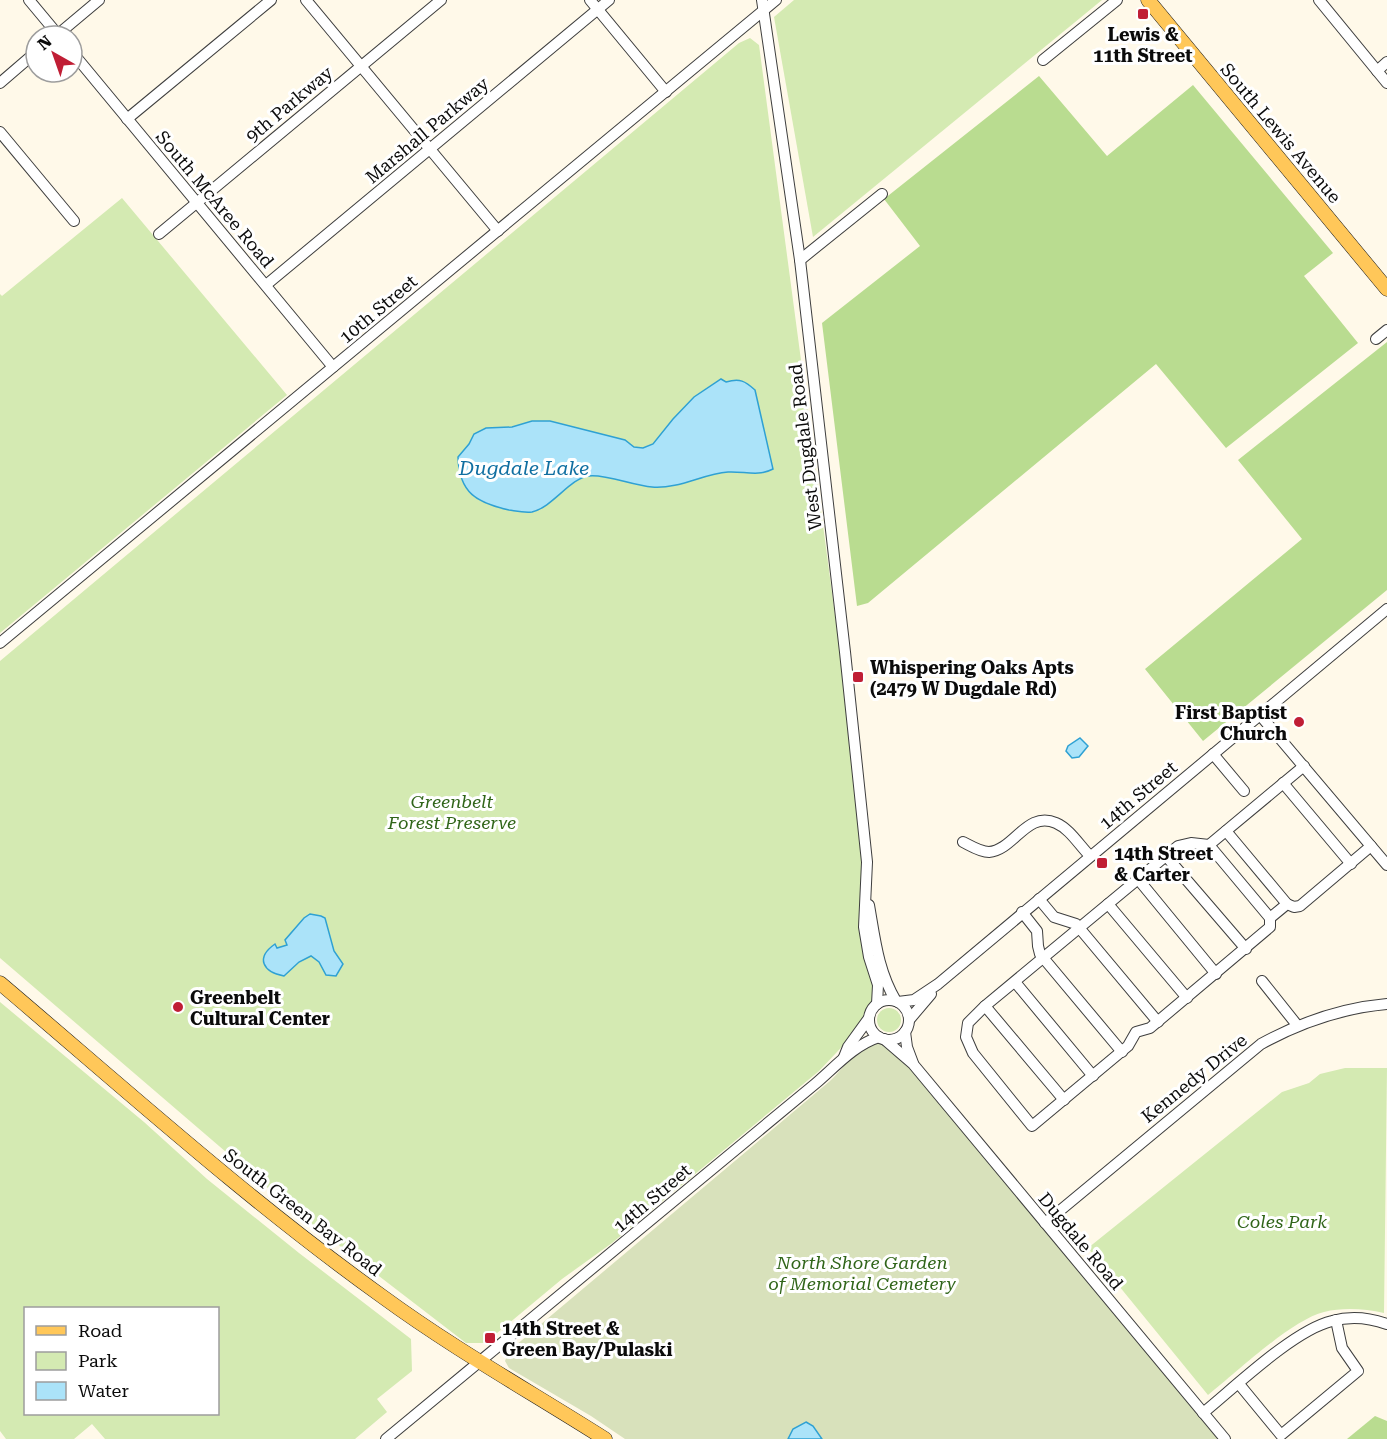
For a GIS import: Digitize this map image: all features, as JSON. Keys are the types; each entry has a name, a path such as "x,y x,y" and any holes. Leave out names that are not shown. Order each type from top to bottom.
{"main road":[{"name":"South Lewis Avenue","path":"1148,0 1387,289"},
{"name":"South Green Bay Road","path":"0,982 211,1163 292,1229 385,1299 480,1362 606,1439"}],"street":[{"path":"29,0 48,24"},
{"path":"71,24 99,0"},
{"path":"128,119 271,0"},
{"path":"306,0 498,231"},
{"name":"9th Parkway","path":"159,234 441,0"},
{"path":"590,0 666,92"},
{"name":"Marshall Parkway","path":"266,285 609,0"},
{"name":"10th Street","path":"0,643 666,92 762,6 776,0"},
{"path":"1043,60 1117,0"},
{"path":"1318,0 1387,83"},
{"name":"West Dugdale Road","path":"762,6 800,260 852,718 867,862 866,893"},
{"path":"0,83 24,62"},
{"path":"1377,71 1387,62"},
{"name":"South McAree Road","path":"84,66 333,367"},
{"path":"0,132 74,221"},
{"path":"800,260 882,194"},
{"path":"1376,339 1387,330"},
{"name":"14th Street","path":"898,1002 914,1000 938,984 1387,609"},
{"path":"1260,715 1387,865"},
{"path":"1212,754 1244,791"},
{"path":"1209,845 1270,918 1268,931 1158,1022 1150,1028 1136,1032 1130,1044 1122,1052 1032,1126 979,1062 969,1044 966,1030 968,1023 985,1006 1166,856 1183,844 1209,845 1304,766"},
{"path":"1283,783 1351,864"},
{"path":"963,842 979,850 995,851 1035,822 1050,821 1057,823 1068,832 1090,856"},
{"path":"1226,831 1287,904 1294,907 1300,906 1371,846"},
{"path":"1166,856 1246,949"},
{"path":"1138,879 1216,974"},
{"path":"866,893 879,961 886,982 898,1002 906,1010 909,1020 905,1032 913,1064"},
{"path":"866,893 864,927 869,957 879,990 877,1004 869,1018 871,1029 881,1038 896,1039 905,1032"},
{"path":"1039,899 1054,917 1072,922 1079,928 1158,1022"},
{"path":"1108,904 1187,998"},
{"path":"1270,918 1287,904"},
{"path":"1022,912 1037,931 1038,946 1044,958 1122,1052"},
{"path":"1262,981 1297,1025"},
{"path":"1015,982 1093,1076"},
{"name":"14th Street","path":"909,1020 938,984"},
{"path":"877,1004 887,1000 898,1002"},
{"name":"Kennedy Drive","path":"1045,1223 1261,1044 1297,1025 1363,1006 1387,1004"},
{"path":"985,1006 1064,1100"},
{"name":"14th Street","path":"844,1058 848,1047 869,1018"},
{"name":"14th Street","path":"390,1438 844,1058 866,1042 881,1038"},
{"name":"Dugdale Road","path":"881,1038 913,1064 1225,1439"},
{"path":"1203,1413 1286,1345 1311,1329 1336,1320 1353,1318 1375,1320 1387,1324"},
{"path":"1239,1384 1281,1436 1358,1371 1342,1348 1336,1320"}],"green space":[{"path":"794,0 1102,0 813,237 774,17"},
{"name":"Greenbelt Forest Preserve","path":"750,38 759,45 862,818 862,950 874,984 872,1004 854,1034 819,1071 612,1243 562,1279 485,1343 466,1343 297,1213 0,958 0,661 739,43"},
{"path":"1039,76 1107,156 1193,85 1333,253 1304,276 1358,343 1226,448 1156,364 868,603 857,606 822,323 920,246 884,199"},
{"path":"122,198 287,395 0,633 0,294 2,296"},
{"path":"1387,342 1387,590 1203,741 1145,669 1302,539 1238,460"},
{"path":"0,1002 144,1122 207,1179 411,1339 412,1371 377,1399 387,1412 355,1439 105,1439 92,1424 74,1439 6,1439 0,1431"},
{"path":"889,1008 898,1011 901,1020 898,1029 889,1032 880,1029 877,1020 880,1011"},
{"name":"North Shore Garden of Memorial Cemetery","path":"879,1043 901,1057 1218,1439 625,1439 591,1416 509,1368 505,1361 509,1351 830,1081 858,1052 872,1044"},
{"name":"Coles Park","path":"1345,1068 1387,1068 1384,1313 1347,1309 1332,1310 1311,1317 1280,1336 1208,1395 1088,1248 1282,1092 1309,1083 1320,1074"},
{"path":"1375,1416 1387,1421 1387,1439 1347,1439"}],"water":[{"name":"Dugdale Lake","path":"721,379 726,382 742,381 755,390 773,469 756,473 718,473 662,487 589,476 575,482 547,505 532,512 498,507 479,500 466,488 462,479 458,457 474,434 486,428 512,427 532,421 550,421 625,440 634,447 643,448 653,444 694,397"},
{"path":"1080,738 1088,746 1079,757 1072,758 1066,751 1068,746"},
{"path":"310,914 325,918 334,951 343,964 336,976 326,975 319,962 311,956 299,962 284,976 271,971 264,964 265,954 275,944 277,948 287,945 285,940"},
{"path":"806,1422 813,1426 822,1439 788,1439 793,1429"}],"place":[{"name":"Lewis & 11th Street","path":"1143,14"},
{"name":"Whispering Oaks Apts (2479 W Dugdale Rd)","path":"858,677"},
{"name":"First Baptist Church","path":"1299,722"},
{"name":"14th Street & Carter","path":"1102,863"},
{"name":"Greenbelt Cultural Center","path":"178,1007"},
{"name":"14th Street & Green Bay/Pulaski","path":"490,1338"}]}
